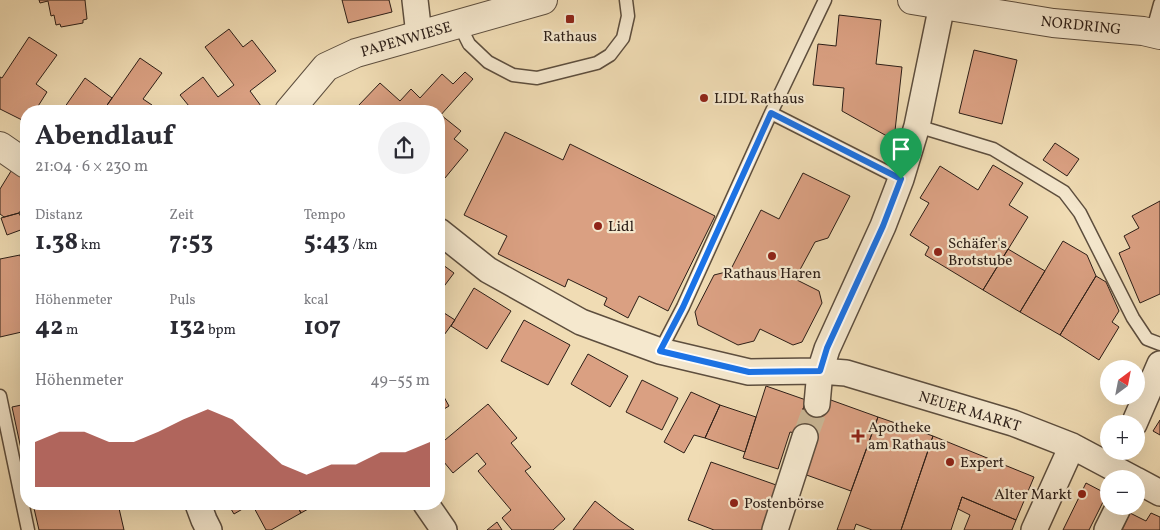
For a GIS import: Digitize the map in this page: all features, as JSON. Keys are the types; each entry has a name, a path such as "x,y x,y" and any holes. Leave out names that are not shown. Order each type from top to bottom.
{"street":[{"path":"415,0 419,35"},
{"name":"PAPENWIESE","path":"298,105 326,67 356,52 544,0"},
{"path":"817,404 820,371 827,348 883,226 901,179 917,126 943,2 912,0"},
{"name":"NORDRING","path":"943,2 1053,24 1156,34"},
{"path":"0,146 20,160"},
{"name":"NEUER MARKT","path":"445,236 488,270 581,322 660,351 749,372 820,371 846,373 1013,423 1072,446 1124,470"},
{"path":"1138,415 1160,364"},
{"path":"775,530 805,437"},
{"path":"1034,530 1072,446"},
{"name":"NEUER MARKT","path":"1145,483 1160,493"},
{"path":"200,510 209,530"},
{"path":"430,510 444,530"},
{"path":"1107,530 1114,515"}],"lane":[{"path":"459,24 469,44 488,62 513,76 537,78 597,63 610,55 623,38 628,16 626,0"},
{"path":"660,351 683,307 771,113 825,0"},
{"path":"1156,34 1160,4"},
{"path":"771,113 901,179"},
{"path":"917,126 993,150 1064,192 1080,213 1133,318 1147,339 1160,344"},
{"path":"0,396 20,492"},
{"path":"24,510 28,530"}],"building":[{"path":"39,0 85,0 87,19 83,20 83,23 61,27 60,24 56,25 54,15 51,16 48,1 40,3"},
{"path":"342,0 389,0 392,12 348,23"},
{"path":"839,15 881,20 876,64 902,67 894,140 842,111 844,88 813,85 818,44 836,46"},
{"path":"229,29 243,47 252,40 276,71 250,91 260,105 188,105 180,95 203,77 218,97 234,85 205,47"},
{"path":"29,37 57,55 36,84 47,92 39,105 20,105 20,119 0,109 0,77 2,78"},
{"path":"974,50 1017,60 1002,124 959,113"},
{"path":"140,58 162,73 143,99 152,105 107,105"},
{"path":"465,72 473,79 445,110 445,105 359,105 380,83 400,101 411,89 420,98 442,74 453,84"},
{"path":"85,78 112,98 107,105 66,105"},
{"path":"445,118 461,131 454,139 468,150 445,178"},
{"name":"Lidl","path":"505,132 563,160 570,144 715,216 668,311 639,296 628,318 604,305 607,298 568,279 565,287 498,254 507,236 464,215"},
{"path":"1055,143 1079,159 1067,176 1043,160"},
{"path":"16,163 20,165 19,213 4,217 0,214 0,189"},
{"path":"993,165 1023,183 1009,205 1028,217 983,290 925,255 929,247 910,235 929,203 920,198 940,166 978,190"},
{"name":"Rathaus Haren","path":"803,173 850,196 828,238 815,242 795,279 819,291 822,303 802,342 793,345 760,329 754,341 738,345 698,325 695,312 714,275 730,271 761,210 779,219"},
{"path":"1160,201 1160,294 1140,303 1119,253 1130,248 1124,236 1139,228 1132,216"},
{"path":"19,213 20,230 7,235 1,218"},
{"path":"1063,241 1087,255 1096,276 1060,335 1020,312"},
{"path":"1008,249 1045,271 1020,312 983,290"},
{"path":"20,255 20,332 0,337 0,259"},
{"path":"445,266 454,273 445,285"},
{"path":"1096,276 1106,282 1119,311 1112,322 1119,327 1099,360 1060,335"},
{"path":"474,288 511,311 487,349 451,326"},
{"path":"445,314 455,320 445,334"},
{"path":"524,320 570,345 548,385 501,361"},
{"path":"588,354 628,376 610,407 571,384"},
{"path":"642,380 678,398 662,430 626,412"},
{"path":"766,386 806,400 795,433 790,432 778,469 743,458"},
{"path":"691,392 720,405 705,438 694,435 684,453 664,442"},
{"path":"445,399 449,406 445,408"},
{"path":"828,399 878,417 851,491 801,473"},
{"path":"806,400 825,407 813,440 795,433"},
{"path":"488,404 517,438 511,443 531,467 525,471 565,519 553,530 512,530 502,518 511,510 478,471 486,464 477,453 453,473 445,463 445,440"},
{"path":"20,405 20,444 12,407"},
{"path":"720,405 756,417 745,452 705,438"},
{"path":"878,417 933,436 901,530 872,530 856,524 854,530 837,530"},
{"path":"1160,420 1160,435 1153,431"},
{"path":"933,436 1034,477 1016,520 962,497 951,530 901,530"},
{"name":"Postenbörse","path":"711,462 779,486 763,530 714,530 688,520"},
{"path":"1086,483 1100,490 1100,508 1089,530 1063,530"},
{"path":"962,497 1016,520 1012,530 964,530 970,515 958,509"},
{"path":"595,501 619,520 634,530 573,530"},
{"path":"34,510 119,510 124,530 39,530"},
{"path":"232,510 241,510 234,514"},
{"path":"255,510 299,510 301,513 271,530 266,530"},
{"path":"1151,513 1160,517 1160,530 1122,530 1129,515 1134,515 1146,521"},
{"path":"497,522 502,530 487,530"}],"tunnel":[{"path":"805,437 817,404"}],"place":[{"name":"Rathaus","path":"570,19"},
{"name":"LIDL Rathaus","path":"704,98"},
{"name":"Lidl","path":"598,226"},
{"name":"Schäfer's Brotstube","path":"938,252"},
{"name":"Rathaus Haren","path":"772,256"},
{"name":"Apotheke am Rathaus","path":"858,436"},
{"name":"Expert","path":"950,462"},
{"name":"Alter Markt","path":"1082,494"},
{"name":"Postenbörse","path":"734,503"}],"route":[{"path":"771,113 901,179 883,226 827,348 820,371 749,372 660,351 683,307 771,113"}]}
